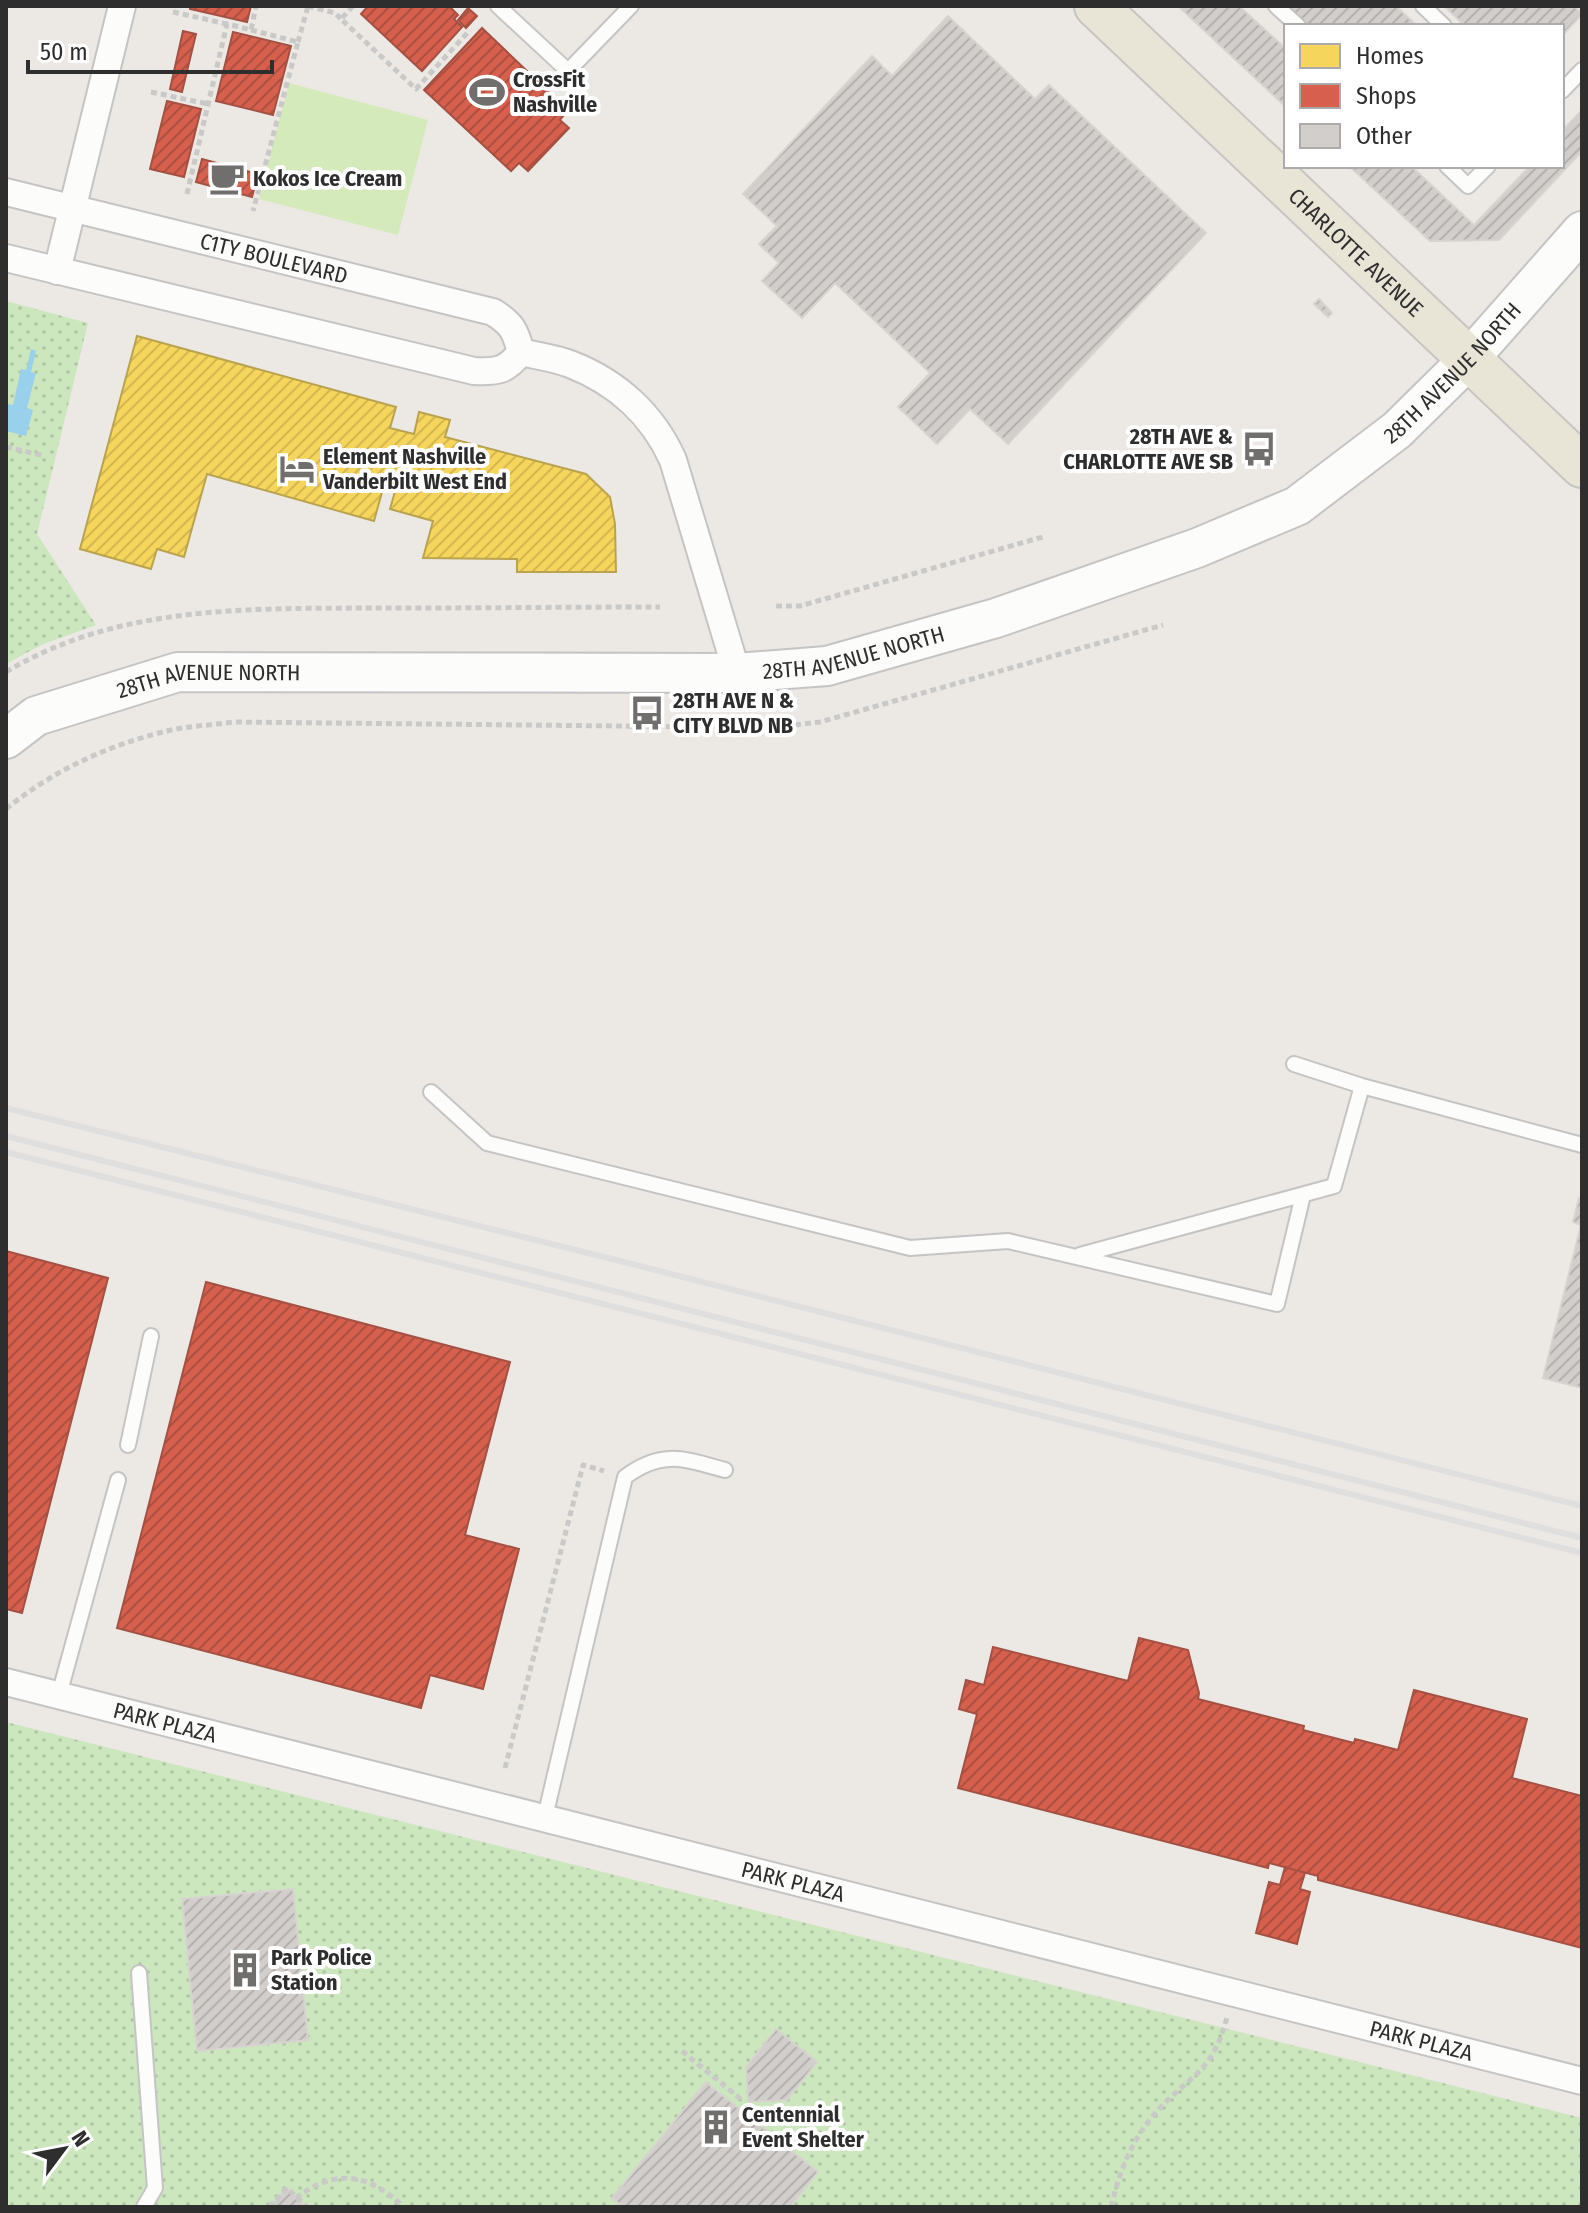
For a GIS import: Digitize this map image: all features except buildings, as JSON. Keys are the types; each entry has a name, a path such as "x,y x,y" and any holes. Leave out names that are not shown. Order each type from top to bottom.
{"main road":[{"name":"CHARLOTTE AVENUE","path":"1096,6 1582,466"},
{"name":"28TH AVENUE NORTH","path":"6,739 36,716 178,672 737,673 827,666 996,618 1197,548 1297,506 1397,430 1469,359 1582,231"}],"street":[{"path":"57,271 122,6"},
{"name":"C1TY BOULEVARD","path":"6,192 493,312 516,331 521,352"},
{"path":"6,258 474,371 495,372 511,365 521,352 569,364 605,381 632,401 656,428 673,460 737,673"},
{"name":"PARK PLAZA","path":"6,1682 1582,2081"}],"lane":[{"path":"498,6 568,71 631,6"},
{"path":"1276,6 1296,24"},
{"path":"1423,6 1442,24"},
{"path":"1564,89 1582,70"},
{"path":"1449,168 1468,186 1486,168"},
{"path":"1294,1064 1362,1086 1582,1145"},
{"path":"1076,1256 1334,1186 1362,1086"},
{"path":"431,1092 487,1143 910,1248 1008,1241 1277,1304 1303,1195"},
{"path":"128,1445 151,1336"},
{"path":"545,1817 625,1477 641,1465 658,1460 692,1461 725,1470"},
{"path":"59,1695 118,1480"},
{"path":"139,1973 155,2188 144,2207"}],"path":[{"path":"251,30 256,6"},
{"path":"253,211 308,6 335,13 416,89 470,30"},
{"path":"341,19 353,6"},
{"path":"173,12 298,42"},
{"path":"187,194 227,24"},
{"path":"151,92 208,104"},
{"path":"6,447 45,456"},
{"path":"776,606 800,606 1046,536"},
{"path":"6,672 52,648 133,623 212,611 660,607"},
{"path":"795,725 820,722 1163,625"},
{"path":"6,809 30,789 74,764 123,743 175,730 233,722 715,727"},
{"path":"505,1768 583,1465 625,1477"},
{"path":"1111,2207 1125,2157 1135,2139 1160,2108 1214,2053 1235,1992"},
{"path":"682,2051 743,2101"},
{"path":"296,2198 312,2186 350,2178 381,2188 404,2207"},
{"path":"269,2207 287,2188 307,2207"}],"green space":[{"path":"289,83 428,120 398,235 259,199"},
{"path":"6,301 88,323 37,534 96,625 41,645 6,664"},
{"path":"6,1722 1582,2118 1582,2207 6,2207"}],"water":[{"path":"31,349 36,351 31,372 36,373 27,408 33,410 26,436 6,431 6,404 13,405 21,369 26,370"}],"railway":[{"path":"6,1108 1582,1506"},
{"path":"6,1136 1582,1538"},
{"path":"6,1152 1582,1553"}],"place":[{"name":"CrossFit Nashville","path":"487,92"},
{"name":"Kokos Ice Cream","path":"227,178"},
{"name":"28TH AVE & CHARLOTTE AVE SB","path":"1259,449"},
{"name":"Element Nashville Vanderbilt West End","path":"297,469"},
{"name":"28TH AVE N & CITY BLVD NB","path":"647,713"},
{"name":"Park Police Station","path":"245,1970"},
{"name":"Centennial Event Shelter","path":"716,2127"}]}
